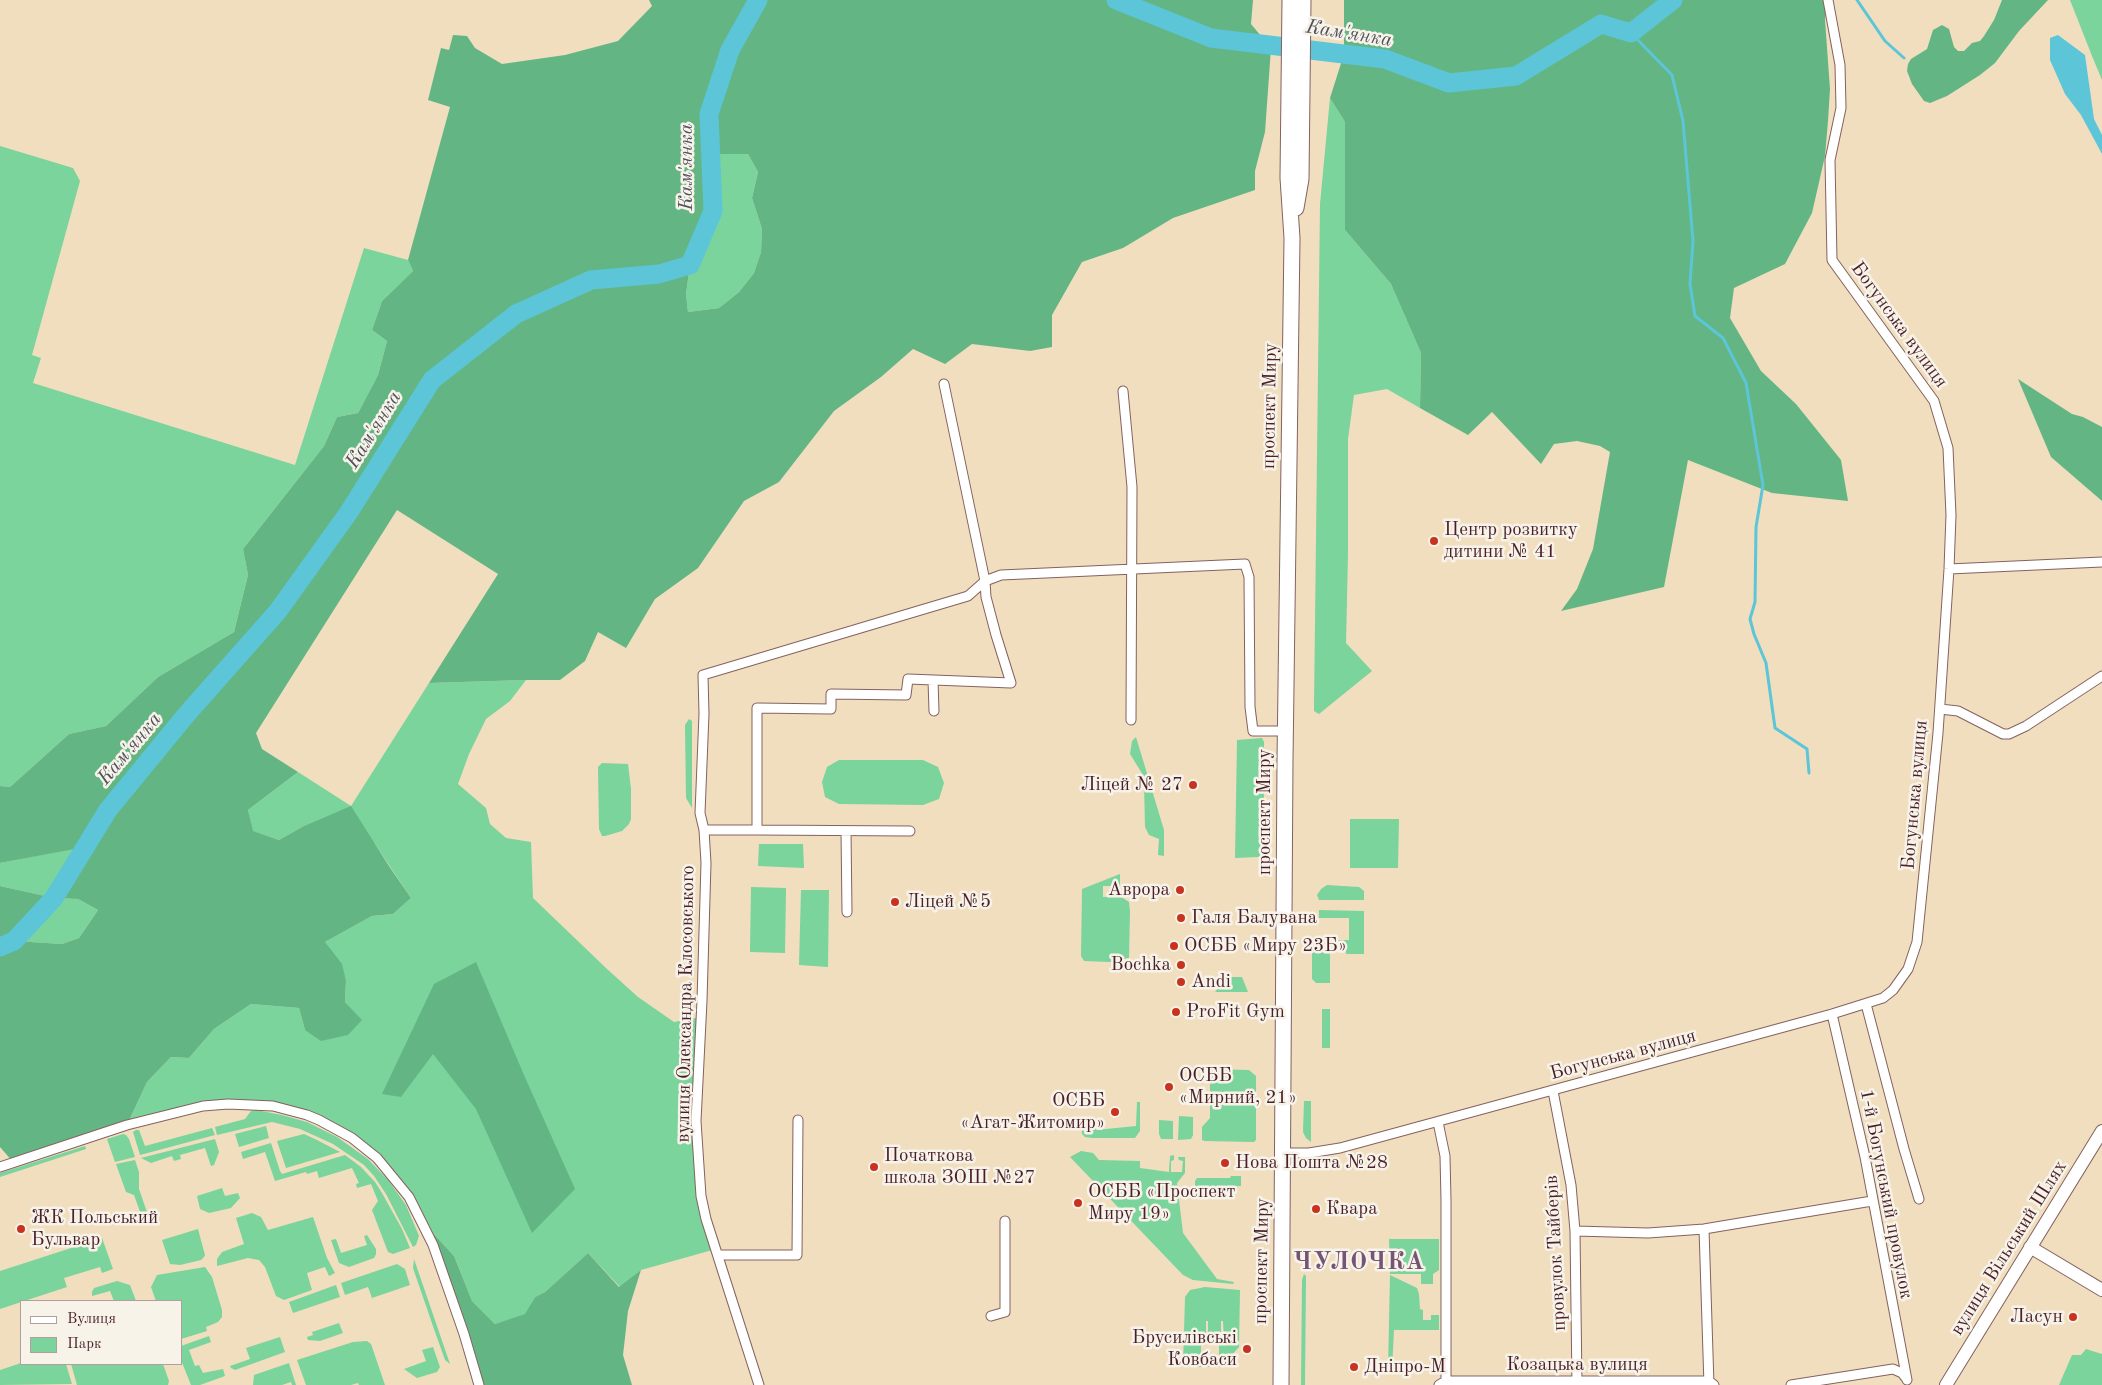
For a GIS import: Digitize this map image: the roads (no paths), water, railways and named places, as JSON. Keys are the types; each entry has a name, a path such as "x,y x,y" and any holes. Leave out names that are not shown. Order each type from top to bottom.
{"main road":[{"name":"проспект Миру","path":"1290,0 1294,179"},
{"name":"проспект Миру","path":"1281,1385 1292,238 1303,0"}],"street":[{"name":"Богунська вулиця","path":"1283,1153 1309,1153 1340,1148 1866,1004 1884,998 1894,990 1908,969 1917,942 1940,709 1951,515 1948,448 1934,402 1832,260 1830,160 1840,99 1840,66 1828,0"},
{"path":"757,830 757,708 831,708 831,694 906,695 908,679 1011,683 986,597 985,580 944,384"},
{"path":"1123,391 1132,487 1131,720"},
{"path":"1949,570 2102,562"},
{"path":"985,580 1000,575 1245,564 1249,577 1250,707 1253,731 1286,731"},
{"name":"вулиця Олександра Клосовського","path":"759,1385 706,1219 701,1196 696,1121 706,863 704,830 700,813 704,714 703,675 968,596 985,580"},
{"path":"1940,709 1958,712 2004,734 2009,734 2026,726 2102,676"},
{"path":"933,680 934,711"},
{"path":"704,830 910,831"},
{"path":"846,831 847,912"},
{"path":"1866,1004 1901,1139 1920,1200"},
{"name":"1-й Богунський провулок","path":"1832,1014 1865,1157 1908,1383"},
{"name":"провулок Тайберів","path":"1553,1091 1571,1180 1575,1231 1577,1383"},
{"path":"0,1167 127,1125 203,1106 228,1104 273,1106 319,1120 352,1138 377,1158 409,1197 434,1245 479,1385"},
{"path":"718,1255 797,1255 798,1120"},
{"path":"1438,1122 1445,1156 1444,1384"},
{"name":"вулиця Вільський Шлях","path":"1946,1385 2101,1133"},
{"path":"0,1163 13,1162"},
{"path":"1575,1231 1648,1233 1704,1229 1872,1201"},
{"path":"991,1316 1005,1312 1005,1221"},
{"path":"1704,1229 1710,1384"},
{"path":"2030,1247 2102,1290"},
{"path":"1792,1385 1893,1369 1902,1373 1908,1383"},
{"name":"Козацька вулиця","path":"1444,1384 1710,1384"}],"water":[{"path":"2058,35 2085,55 2094,119 2102,135 2102,154 2081,115 2065,94 2050,60 2050,38"}],"waterway":[{"name":"Кам'янка","path":"0,947 14,941 54,898 108,810 186,715 278,611 349,512 432,380 516,314 591,280 659,274 690,265 713,211 709,114 730,50 758,0"},
{"name":"Кам'янка","path":"1116,0 1211,38 1385,59 1449,83 1516,76 1601,24 1631,33 1673,0"},
{"path":"1857,0 1885,41 1904,58"},
{"path":"1631,33 1672,75 1683,121 1693,241 1690,284 1695,316 1723,338 1746,383 1763,485 1756,527 1755,602 1750,619 1766,663 1775,728 1807,749 1809,773"}],"place":[{"name":"Центр розвитку дитини № 41","path":"1434,541"},
{"name":"Ліцей № 27","path":"1193,785"},
{"name":"Аврора","path":"1180,890"},
{"name":"Ліцей №5","path":"895,902"},
{"name":"Галя Балувана","path":"1181,918"},
{"name":"ОСББ «Миру 23Б»","path":"1174,946"},
{"name":"Bochka","path":"1181,965"},
{"name":"Andi","path":"1181,982"},
{"name":"ProFit Gym","path":"1176,1012"},
{"name":"ОСББ «Мирний, 21»","path":"1169,1087"},
{"name":"ОСББ «Агат-Житомир»","path":"1115,1112"},
{"name":"Нова Пошта №28","path":"1225,1163"},
{"name":"Початкова школа ЗОШ №27","path":"874,1167"},
{"name":"ОСББ «Проспект Миру 19»","path":"1078,1203"},
{"name":"Квара","path":"1316,1209"},
{"name":"ЖК Польський Бульвар","path":"21,1229"},
{"name":"Ласун","path":"2073,1317"},
{"name":"Брусилівські Ковбаси","path":"1247,1349"},
{"name":"Дніпро-М","path":"1354,1367"}],"district":[{"name":"ЧУЛОЧКА","path":"1359,1263"}]}
